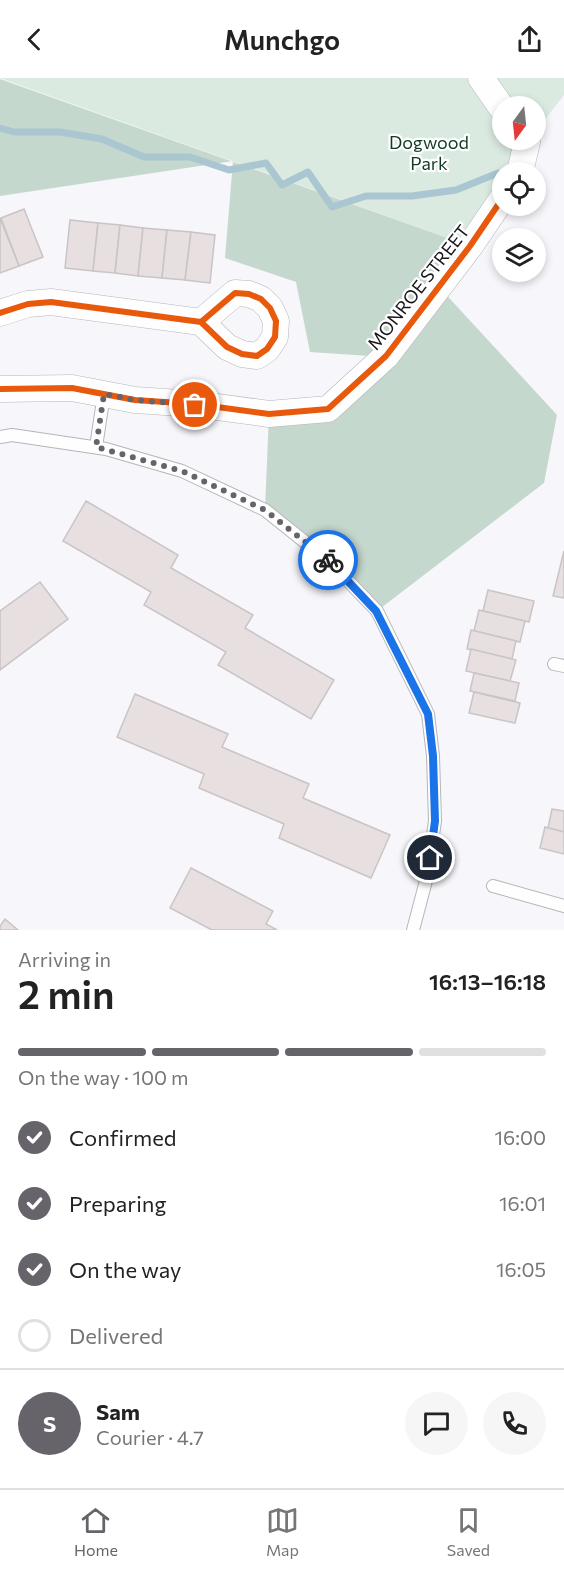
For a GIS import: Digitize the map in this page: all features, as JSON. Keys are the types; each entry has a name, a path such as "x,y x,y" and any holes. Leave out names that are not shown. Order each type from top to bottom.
{"street":[{"path":"481,78 494,96"},
{"name":"MONROE STREET","path":"0,389 72,388 135,400 269,414 327,409 386,356 492,214"},
{"path":"0,313 28,304 51,302 201,322"}],"lane":[{"path":"96,447 104,394"},
{"path":"0,437 12,435 96,447 182,471 265,510 330,562 376,611 428,714 433,756 435,821 427,877 413,930"},
{"path":"493,886 564,906"}],"green space":[{"name":"Dogwood Park","path":"0,78 564,78 564,95 546,118 546,96 492,96 492,150 526,150 522,162 492,162 492,214 470,246"},
{"path":"0,79 231,161 0,196"},
{"path":"233,162 470,246 439,287 557,415 544,483 377,611 265,510 269,414 328,409 385,357 310,352 296,282 225,258"}],"building":[{"path":"24,209 43,257 19,266 1,218"},
{"path":"0,218 19,266 0,273"},
{"path":"70,220 98,223 93,271 65,268"},
{"path":"98,223 120,225 115,273 93,271"},
{"path":"120,225 143,228 138,276 115,273"},
{"path":"143,228 167,230 162,278 138,276"},
{"path":"167,230 191,232 185,280 162,278"},
{"path":"191,232 215,235 210,283 185,280"},
{"path":"86,501 178,555 171,568 253,615 245,628 334,680 311,719 218,665 226,652 144,605 151,592 63,541"},
{"path":"564,551 564,598 553,596"},
{"path":"40,582 68,619 0,670 0,611"},
{"path":"488,590 534,601 529,622 483,611"},
{"path":"479,610 525,621 520,642 474,631"},
{"path":"471,630 516,641 512,659 467,649"},
{"path":"471,649 516,660 510,681 466,671"},
{"path":"474,673 519,683 515,701 470,691"},
{"path":"474,692 520,703 515,723 469,713"},
{"path":"135,694 228,734 222,747 309,784 303,798 390,835 371,878 279,838 284,824 199,788 204,774 117,737"},
{"path":"552,809 564,811 564,832 548,828"},
{"path":"545,827 564,832 564,854 540,848"},
{"path":"191,868 273,911 266,924 277,930 212,930 170,908"},
{"path":"5,919 18,930 0,930"}],"waterway":[{"path":"0,128 14,132 60,132 102,139 144,157 190,157 229,170 266,163 282,185 308,172 332,207 366,196 412,196 456,190 492,175"}],"cycle path":[{"path":"0,389 72,388 135,400 195,404 269,414 328,409 386,356 492,214"},
{"path":"0,313 28,304 51,302 201,322 227,347 242,354 257,356 267,349 275,337 276,321 270,308 261,299 249,294 235,293 201,322"}],"way so far":[{"path":"195,405 135,400 104,394 96,447 182,471 265,510 328,560"}],"route":[{"path":"328,560 376,611 428,714 433,756 435,821 430,858"}]}
